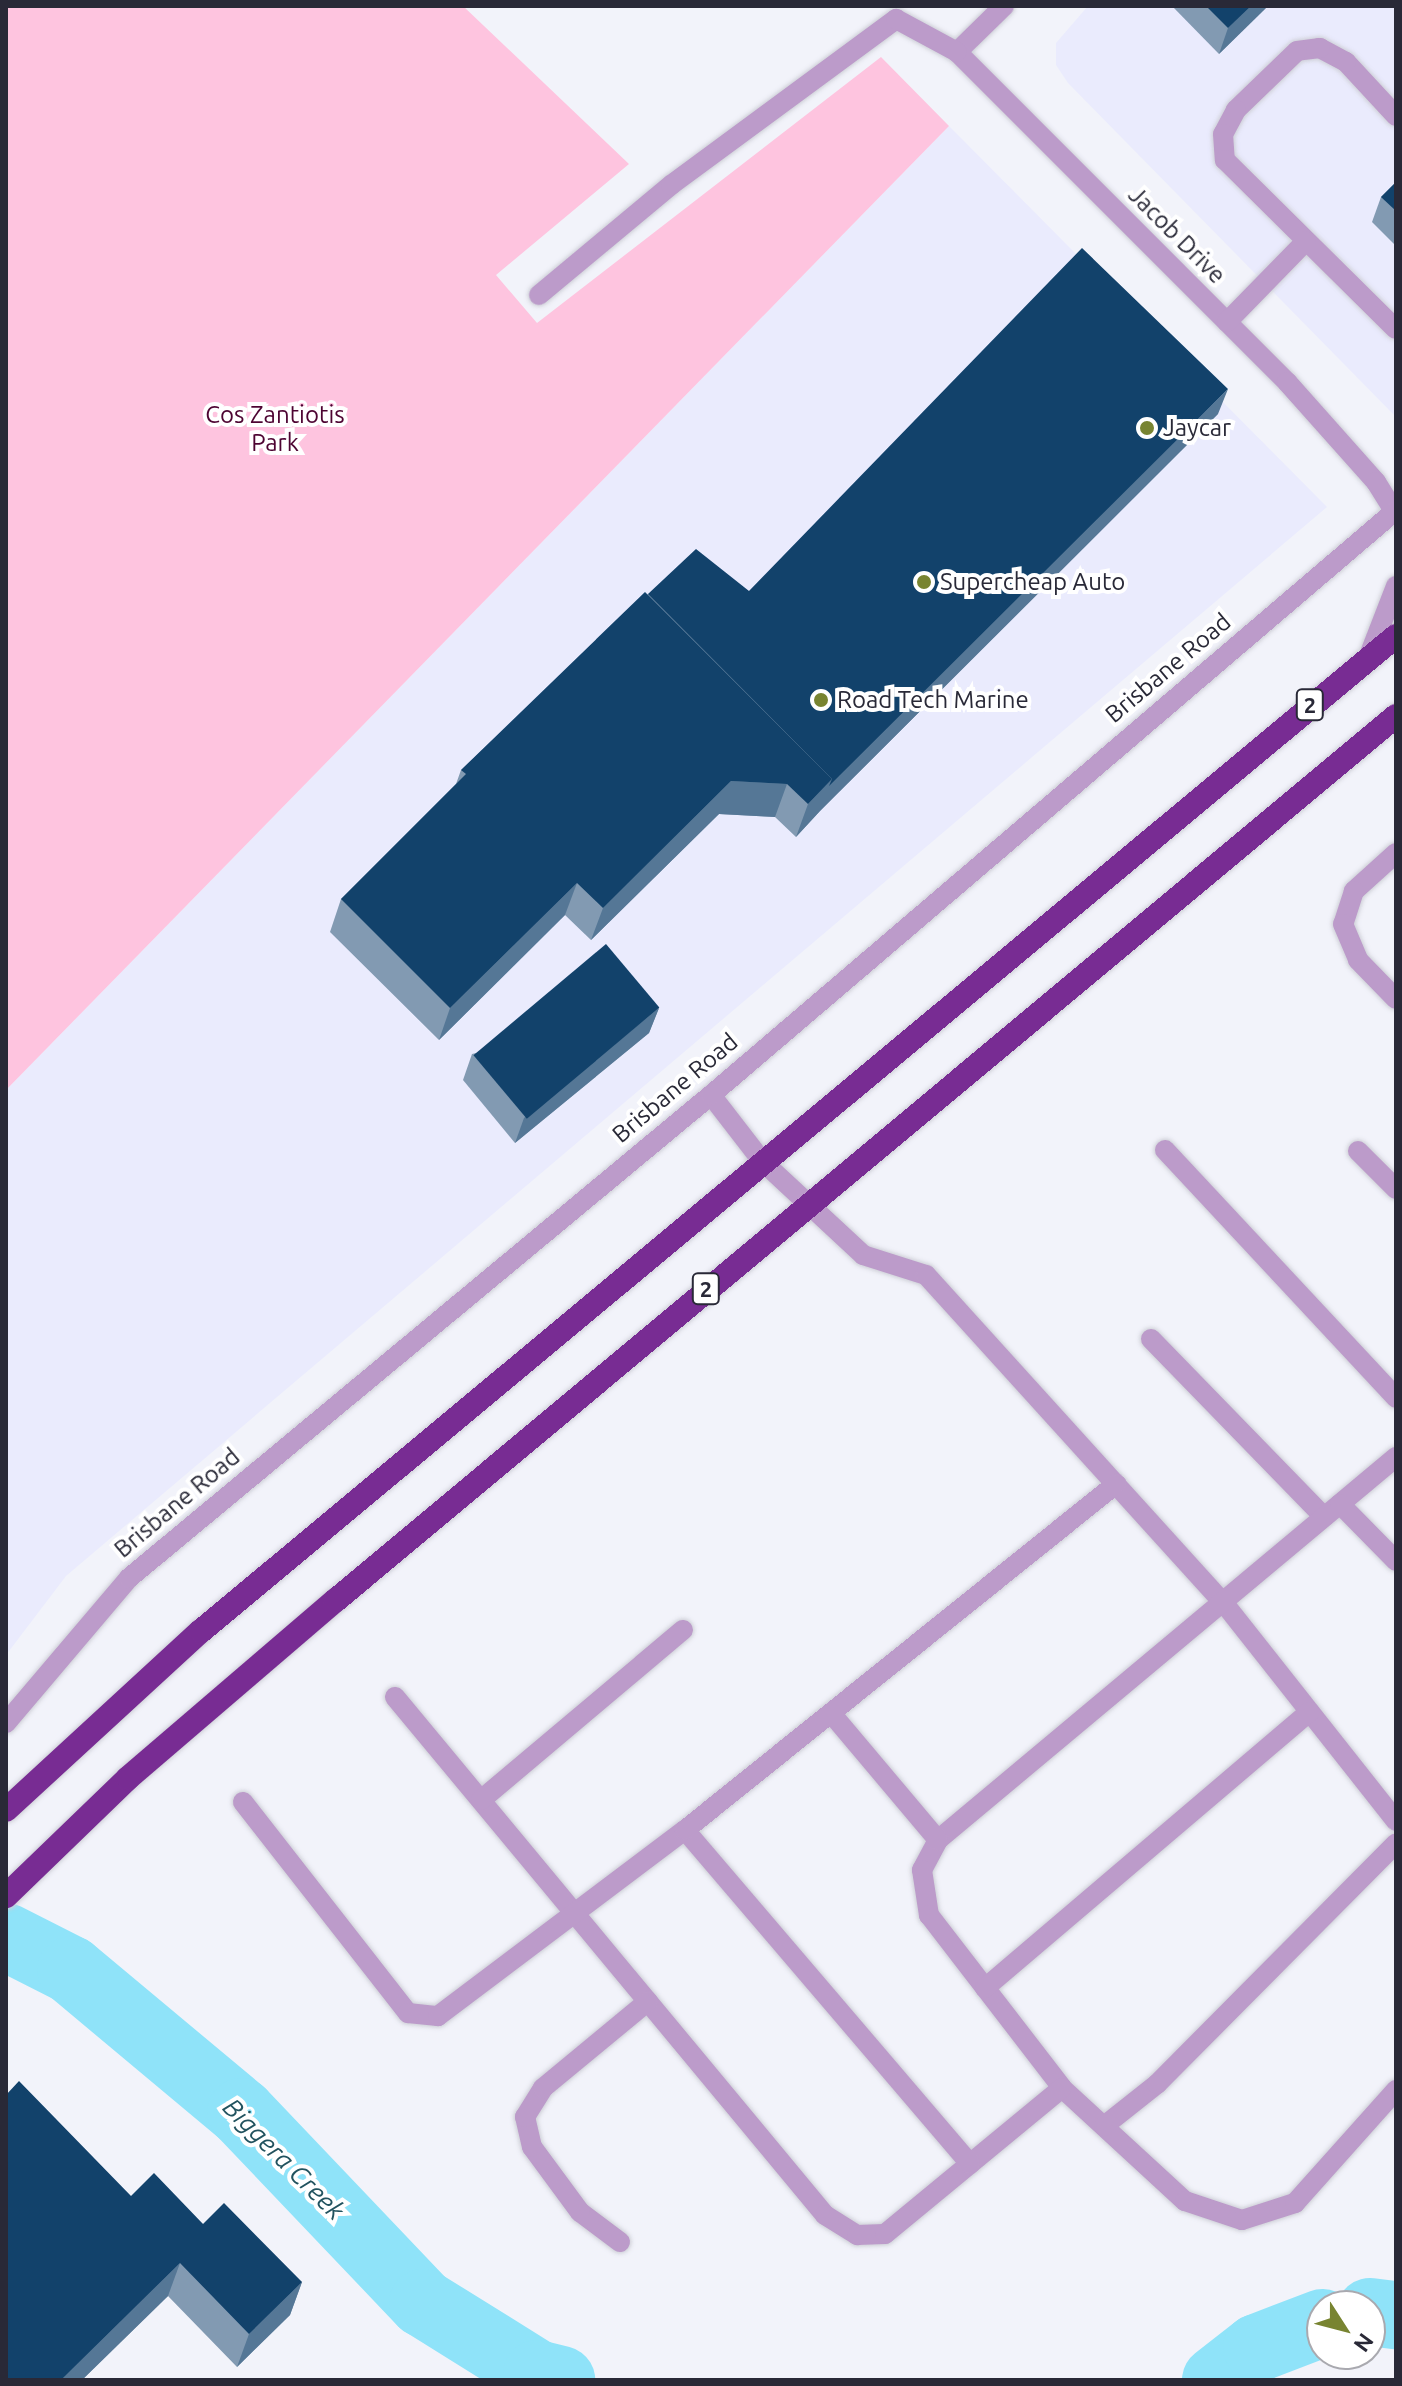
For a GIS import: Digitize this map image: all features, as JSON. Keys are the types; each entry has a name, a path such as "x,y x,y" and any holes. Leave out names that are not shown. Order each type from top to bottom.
{"highway":[{"name":"2","path":"6,1810 201,1631 1370,653 1396,636"},
{"name":"2","path":"6,1896 128,1778 807,1204 1396,716"}],"street":[{"path":"957,52 1004,6"},
{"name":"Jacob Drive","path":"539,295 671,185 896,19 957,52 1320,419 1396,512"},
{"path":"1396,116 1346,62 1320,48 1297,51 1236,110 1223,134 1225,160 1396,329"},
{"path":"1227,322 1306,241"},
{"name":"Brisbane Road","path":"6,1723 129,1578 711,1095 1396,512"},
{"path":"1370,653 1396,586"},
{"path":"1396,853 1354,891 1343,924 1358,960 1396,999"},
{"path":"711,1095 762,1161 863,1255 926,1275 1223,1602 1396,1821"},
{"path":"1165,1150 1396,1398"},
{"path":"1358,1151 1396,1189"},
{"path":"1151,1339 1332,1510 1396,1561"},
{"path":"1396,1457 938,1840 922,1870 929,1915 1062,2088 1185,2201 1242,2220 1295,2203 1396,2090"},
{"path":"243,1802 408,2013 438,2016 685,1830 1116,1484"},
{"path":"481,1800 683,1630"},
{"path":"395,1697 825,2215 857,2235 885,2234 1062,2088"},
{"path":"985,1988 1309,1712"},
{"path":"831,1713 938,1840"},
{"path":"685,1830 970,2164"},
{"path":"1104,2126 1157,2084 1396,1843"},
{"path":"620,2242 572,2201 532,2147 525,2117 543,2088 648,2001"}],"shaded area":[{"path":"1088,6 1396,6 1396,417 1068,83 1056,65 1056,43"},
{"path":"949,126 1327,507 66,1576 6,1655 6,1090"}],"green space":[{"name":"Cos Zantiotis Park","path":"6,6 463,6 629,164 496,275 537,323 881,57 949,126 6,1090"}],"building":[{"path":"1206,6 1251,6 1228,28"},
{"path":"1396,182 1396,211 1381,197"},
{"path":"1082,248 1228,389 829,786 832,779 648,594 696,549 749,591"},
{"path":"645,592 832,779 808,804 787,784 731,781 603,908 577,883 450,1008 341,899 466,774 461,770"},
{"path":"606,944 659,1008 527,1119 473,1055"},
{"path":"19,2081 131,2196 154,2173 203,2224 224,2203 302,2282 249,2334 180,2263 61,2380 6,2380 6,2095"}],"waterway":[{"name":"Biggera Creek","path":"6,1937 71,1970 241,2112 423,2303 537,2374 561,2380"},
{"name":"Biggera Creek","path":"1386,2314 1396,2315"},
{"name":"Biggera Creek","path":"1216,2380 1257,2348 1306,2329"}],"place":[{"name":"Jaycar","path":"1147,428"},
{"name":"Supercheap Auto","path":"924,582"},
{"name":"Road Tech Marine","path":"821,700"}]}
